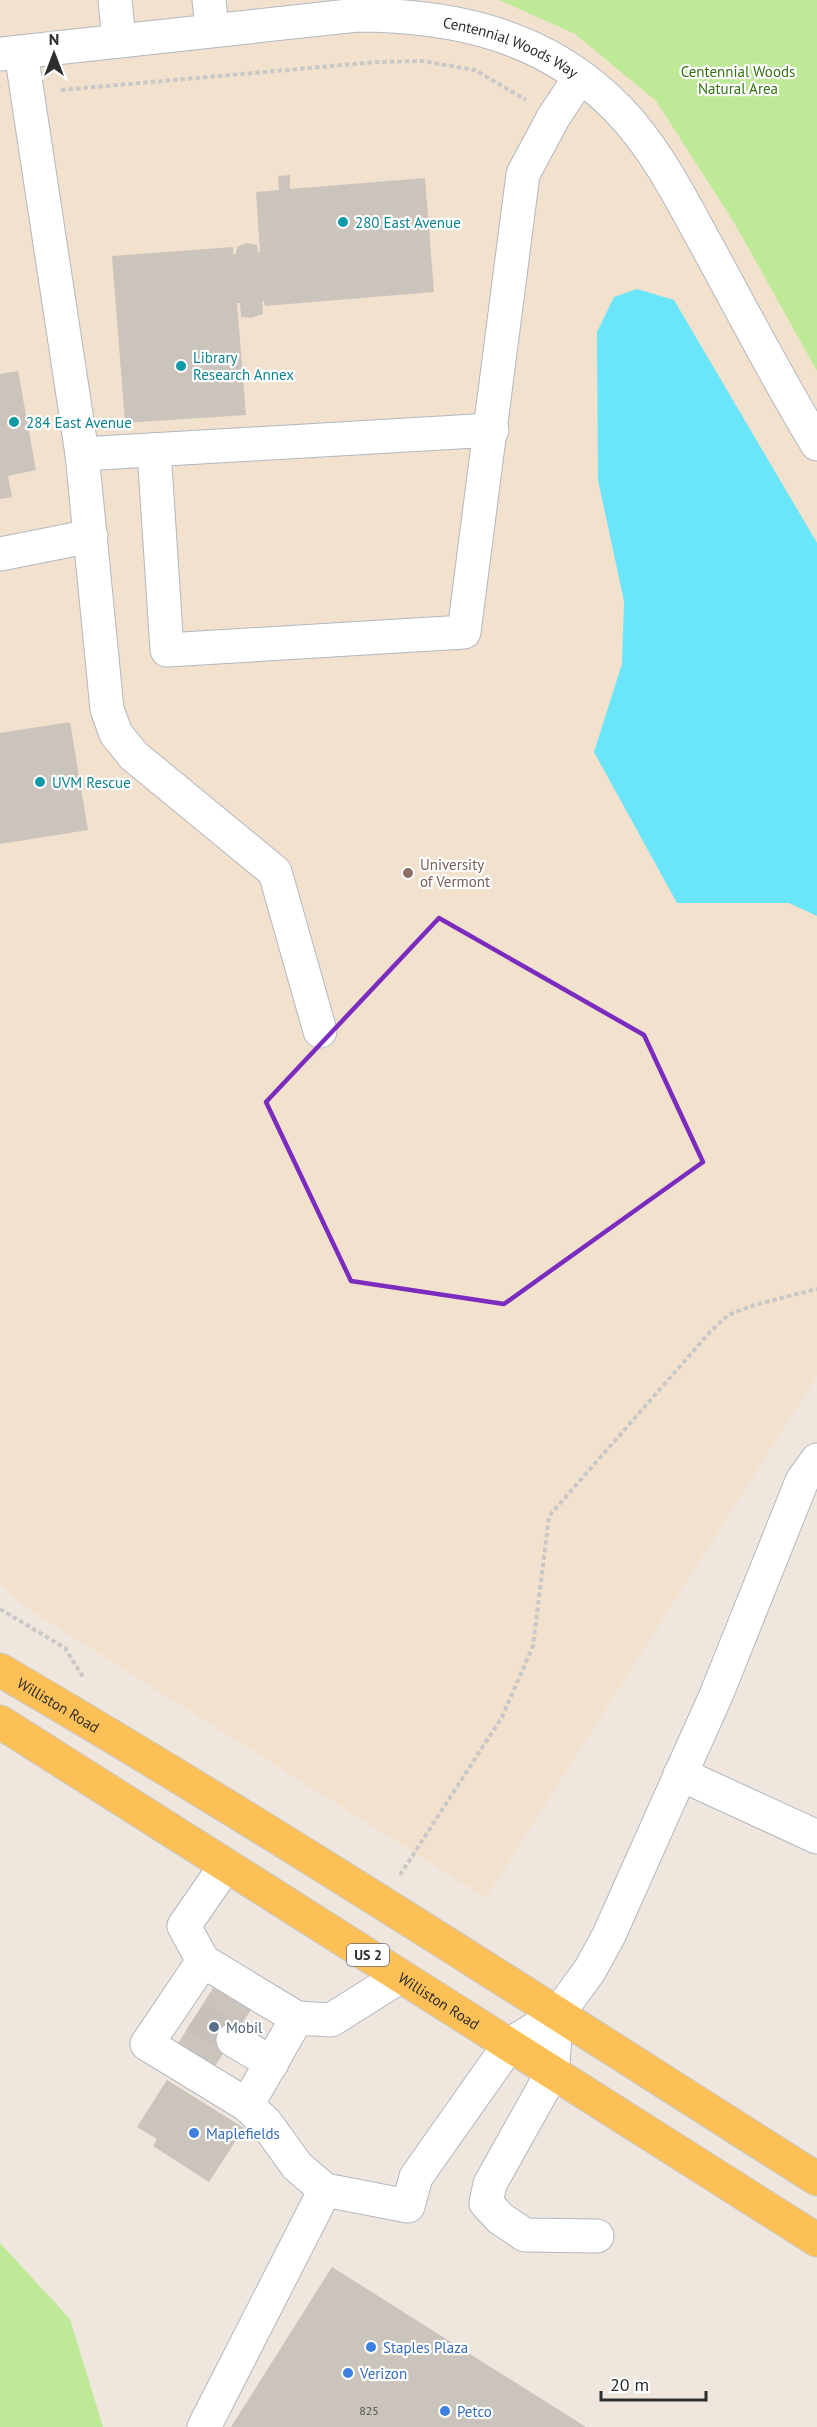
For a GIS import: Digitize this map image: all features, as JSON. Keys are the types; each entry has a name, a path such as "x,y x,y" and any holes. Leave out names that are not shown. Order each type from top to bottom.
{"main road":[{"name":"Williston Road","path":"0,1670 120,1740 382,1902 817,2179"},
{"name":"Williston Road","path":"0,1722 817,2240"}],"street":[{"path":"115,0 119,41"},
{"name":"Centennial Woods Way","path":"10,53 119,41 210,15 357,15 426,18 474,26 514,40 557,62 580,77 619,110 659,163 817,444"},
{"path":"10,53 82,454 107,709 116,734 134,756 275,872 320,1031"},
{"path":"154,450 166,650 464,632 492,430 518,198 523,174 553,118 580,77"},
{"path":"82,454 492,430"},
{"path":"0,554 91,536"},
{"path":"203,1961 185,2009 147,2044 247,2105 266,2123 297,2166 325,2190 408,2206 416,2177 509,2045 557,2015 590,1970 609,1935 717,1693 799,1490 817,1460"},
{"path":"680,1774 817,1837"},
{"path":"226,1865 184,1926 203,1961 297,2018 331,2020 401,1976"},
{"path":"557,2015 552,2073 490,2184 486,2203 501,2219 525,2235 597,2236"},
{"path":"247,2105 297,2018"},
{"path":"233,2040 272,2063"},
{"path":"204,2427 325,2190"}],"path":[{"path":"57,90 331,66 422,61 475,70 533,105"},
{"path":"382,1902 502,1717 533,1646 549,1516 710,1332 728,1315 754,1305 817,1289"},
{"path":"0,1609 65,1648"}],"highlighted area":[{"path":"439,918 644,1035 703,1162 504,1304 351,1281 266,1102"}],"shaded area":[{"name":"University of Vermont","path":"0,0 499,0 575,34 656,101 735,224 817,371 817,1376 486,1898 25,1607 0,1583"}],"green space":[{"name":"Centennial Woods Natural Area","path":"499,0 817,0 817,371 735,224 656,101 575,34"},
{"path":"0,2243 70,2319 103,2427 0,2427"}],"water":[{"path":"637,289 674,300 817,543 817,916 789,903 677,903 594,752 622,664 624,601 598,480 597,332 614,297"}],"building":[{"path":"290,175 290,189 425,178 434,292 265,306 262,301 263,314 251,318 241,317 240,303 237,303 246,415 125,423 112,256 233,247 233,254 236,254 237,247 246,243 257,245 258,252 260,252 256,192 279,190 278,176"},
{"name":"284 East Avenue","path":"18,371 36,470 8,476 12,497 0,499 0,374"},
{"name":"UVM Rescue","path":"70,722 88,830 0,844 0,733"},
{"name":"Mobil","path":"220,1977 257,2000 209,2076 172,2053"},
{"name":"Maplefields","path":"167,2080 244,2128 209,2182 153,2146 157,2139 137,2127"},
{"name":"Staples Plaza","path":"332,2267 586,2427 231,2427"}],"tunnel":[{"path":"196,2015 233,2040"}],"place":[{"name":"280 East Avenue","path":"343,222"},
{"name":"Library Research Annex","path":"181,366"},
{"name":"284 East Avenue","path":"14,422"},
{"name":"UVM Rescue","path":"40,782"},
{"name":"University of Vermont","path":"408,873"},
{"name":"Mobil","path":"214,2027"},
{"name":"Maplefields","path":"194,2133"},
{"name":"Staples Plaza","path":"371,2347"},
{"name":"Verizon","path":"348,2373"},
{"name":"Petco","path":"445,2411"}]}
